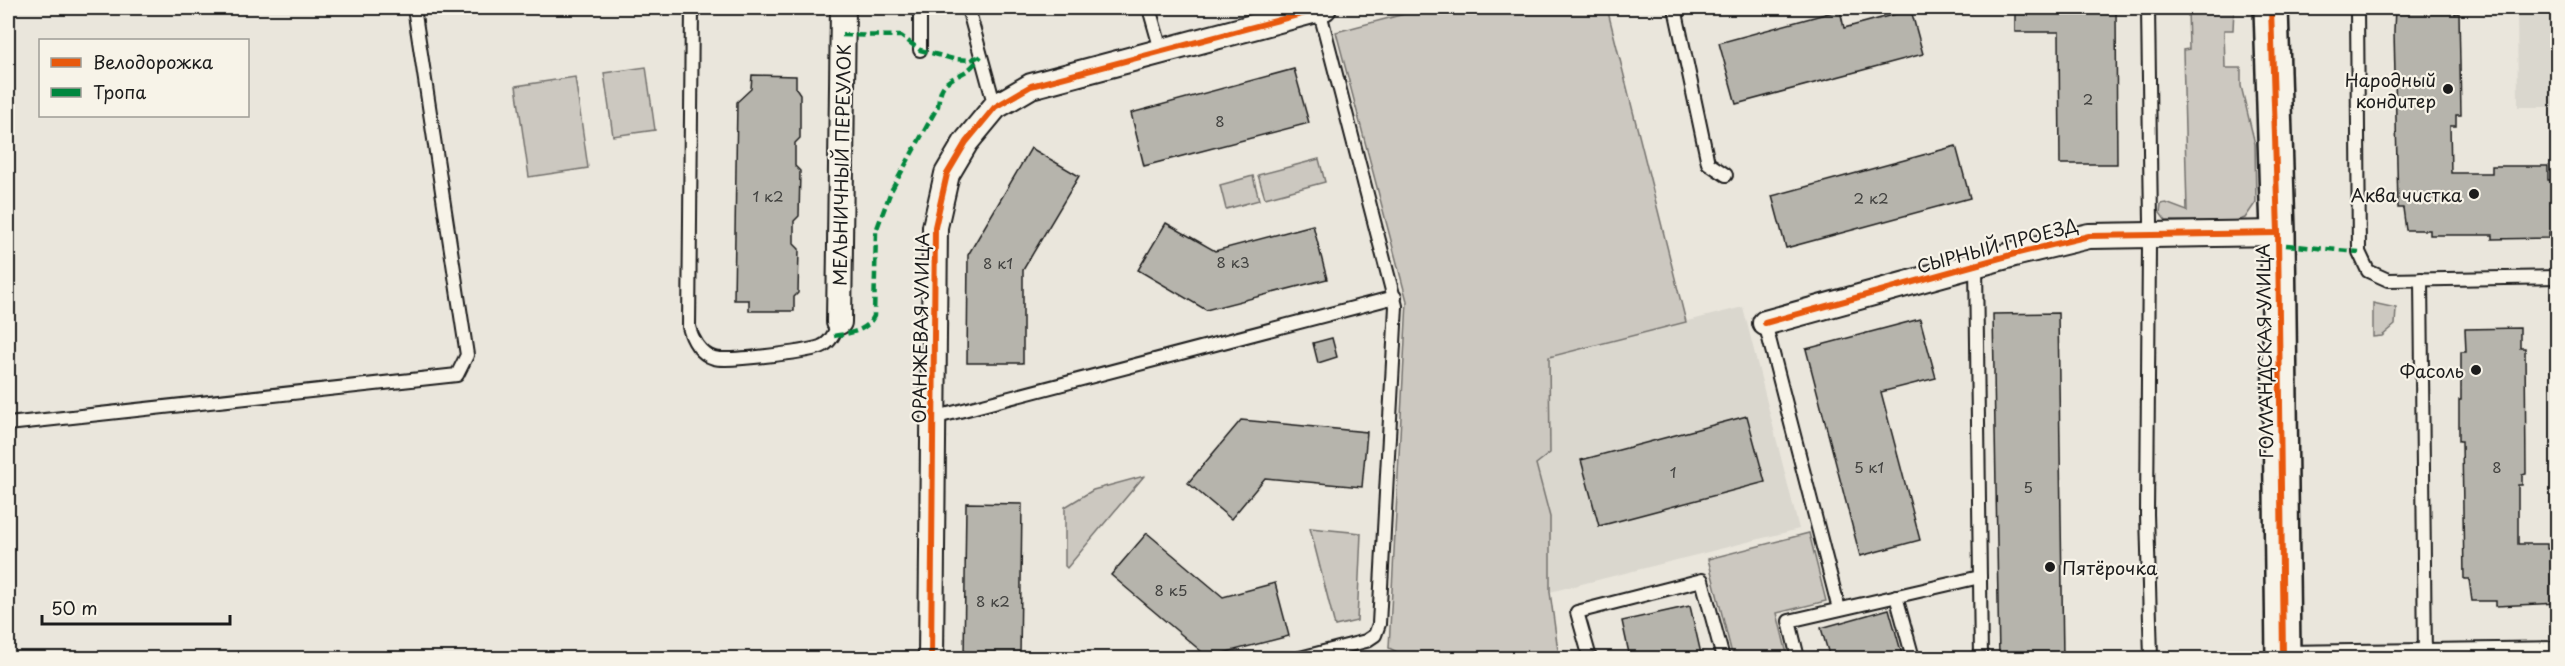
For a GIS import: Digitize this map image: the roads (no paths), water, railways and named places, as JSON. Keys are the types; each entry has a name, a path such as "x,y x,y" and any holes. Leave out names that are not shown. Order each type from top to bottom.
{"street":[{"name":"МЕЛЬНИЧНЫЙ ПЕРЕУЛОК","path":"839,322 843,8"},
{"name":"ОРАНЖЕВАЯ УЛИЦА","path":"931,658 935,227 947,174 955,158 995,107 1031,86 1321,8"},
{"name":"ГОЛЛАНДСКАЯ УЛИЦА","path":"2259,8 2272,233"},
{"name":"ГОЛЛАНДСКАЯ УЛИЦА","path":"2271,8 2276,655"},
{"name":"СЫРНЫЙ ПРОЕЗД","path":"1765,324 2054,243 2089,236 2150,233 2272,233"}],"lane":[{"path":"8,424 457,375 467,356 414,8"},
{"path":"692,8 689,327 693,340 711,357 730,360 821,346 834,336 839,322"},
{"path":"920,8 920,50"},
{"path":"968,8 995,107"},
{"path":"1149,8 1161,50"},
{"path":"1300,658 1366,641 1375,635 1379,624 1395,297 1321,8"},
{"path":"1675,8 1708,163 1726,175"},
{"path":"2148,8 2150,233 2147,525 2151,658"},
{"path":"2357,8 2359,252 2368,271 2388,280 2558,277"},
{"path":"1976,265 1980,658"},
{"path":"2421,279 2425,654"},
{"path":"933,418 1395,297"},
{"path":"1765,324 1839,609"},
{"path":"1798,658 1789,621 1980,577"},
{"path":"1590,658 1577,612 1702,580 1723,658"},
{"path":"1896,596 1913,658"},
{"path":"2276,655 2425,654 2558,648"}],"place":[{"name":"Народный кондитер","path":"2448,89"},
{"name":"Аква чистка","path":"2474,194"},
{"name":"Фасоль","path":"2476,370"},
{"name":"Пятёрочка","path":"2050,567"}]}
